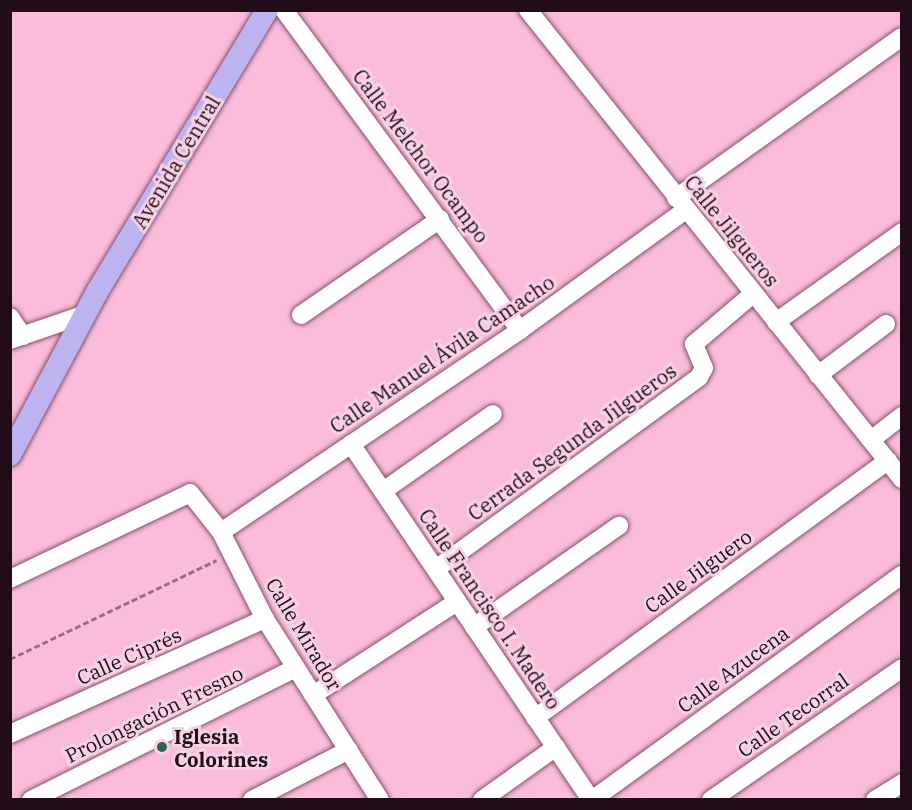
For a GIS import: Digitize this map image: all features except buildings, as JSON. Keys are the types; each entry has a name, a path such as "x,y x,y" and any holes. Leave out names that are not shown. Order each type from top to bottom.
{"main road":[{"name":"Avenida Central","path":"10,455 86,314 267,10"}],"street":[{"name":"Calle Melchor Ocampo","path":"284,10 520,330"},
{"name":"Calle Jilgueros","path":"528,10 902,478"},
{"name":"Calle Manuel Ávila Camacho","path":"220,532 520,330 681,204 902,37"},
{"path":"301,315 440,219"},
{"path":"776,322 902,232"},
{"name":"Cerrada Segunda Jilgueros","path":"436,569 699,377 704,368 694,344 753,294"},
{"path":"10,317 17,338 86,314"},
{"path":"818,375 886,324"},
{"path":"383,491 493,414"},
{"path":"871,440 902,416"},
{"name":"Calle Francisco I. Madero","path":"351,444 591,800"},
{"name":"Calle Jilguero","path":"536,718 888,461"},
{"name":"Calle Mirador","path":"10,579 189,493 220,532 265,619 380,800"},
{"path":"474,627 618,526"},
{"name":"Calle Azucena","path":"591,800 902,575"},
{"path":"314,695 457,602"},
{"name":"Calle Ciprés","path":"10,734 265,619"},
{"name":"Prolongación Fresno","path":"31,800 296,668"},
{"name":"Calle Tecorral","path":"711,800 902,668"},
{"path":"482,800 556,747"},
{"path":"252,800 349,750"},
{"path":"875,800 902,783"}],"path":[{"path":"10,659 231,553"}],"place":[{"name":"Iglesia Colorines","path":"162,747"}]}
